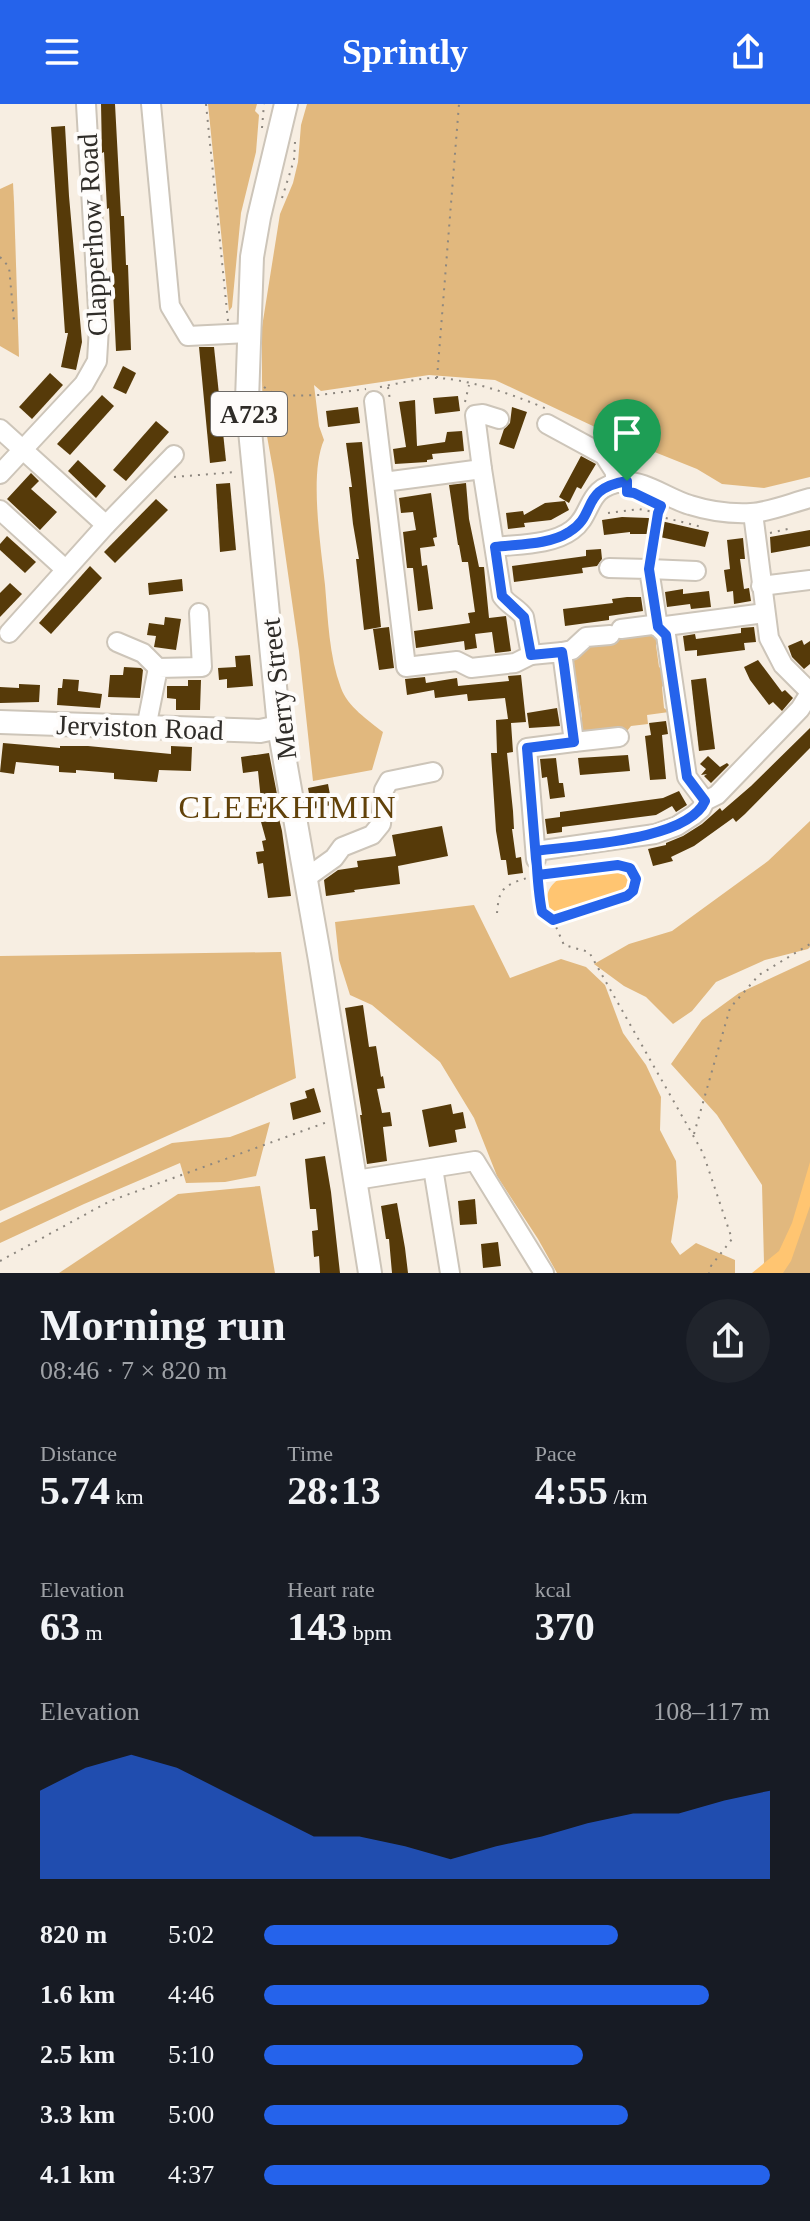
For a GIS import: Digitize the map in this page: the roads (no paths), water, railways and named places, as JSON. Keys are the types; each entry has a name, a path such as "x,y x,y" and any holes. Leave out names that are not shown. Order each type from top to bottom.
{"main road":[{"name":"Merry Street","path":"286,104 259,216 239,333 247,374 279,727 370,1273"},
{"name":"Jerviston Road","path":"0,722 260,731 279,727"}],"street":[{"name":"Clapperhow Road","path":"0,474 84,384 97,361 99,327 86,104"},
{"path":"151,104 170,306 188,336 239,333"},
{"path":"374,401 406,667 457,661 471,668 515,663 531,655 572,650 586,637 652,625 658,627 765,613"},
{"path":"499,419 475,415 502,596 524,617 531,655"},
{"path":"553,420 604,455 615,472 615,483"},
{"path":"0,429 106,525"},
{"path":"9,633 65,569 174,455"},
{"path":"384,482 482,469"},
{"path":"495,547 561,536 579,524 589,504 606,485 627,481 715,511 753,513 810,498"},
{"path":"0,510 65,569"},
{"path":"619,737 527,748 537,862 677,826 701,809 705,801 717,795 800,709 810,693 783,665 769,638 753,513"},
{"path":"609,568 696,571"},
{"path":"649,569 658,627 666,635 687,777 705,801"},
{"path":"761,586 810,580"},
{"path":"117,642 143,653 158,668 202,667 199,613"},
{"path":"562,652 574,742"},
{"path":"146,728 158,668"},
{"path":"306,878 334,858 342,847 372,835 381,824 384,790 389,781 433,772"},
{"path":"356,1180 475,1161 544,1273"},
{"path":"433,1168 450,1273"}],"district":[{"name":"CLEEKHIMIN","path":"288,807"}]}
